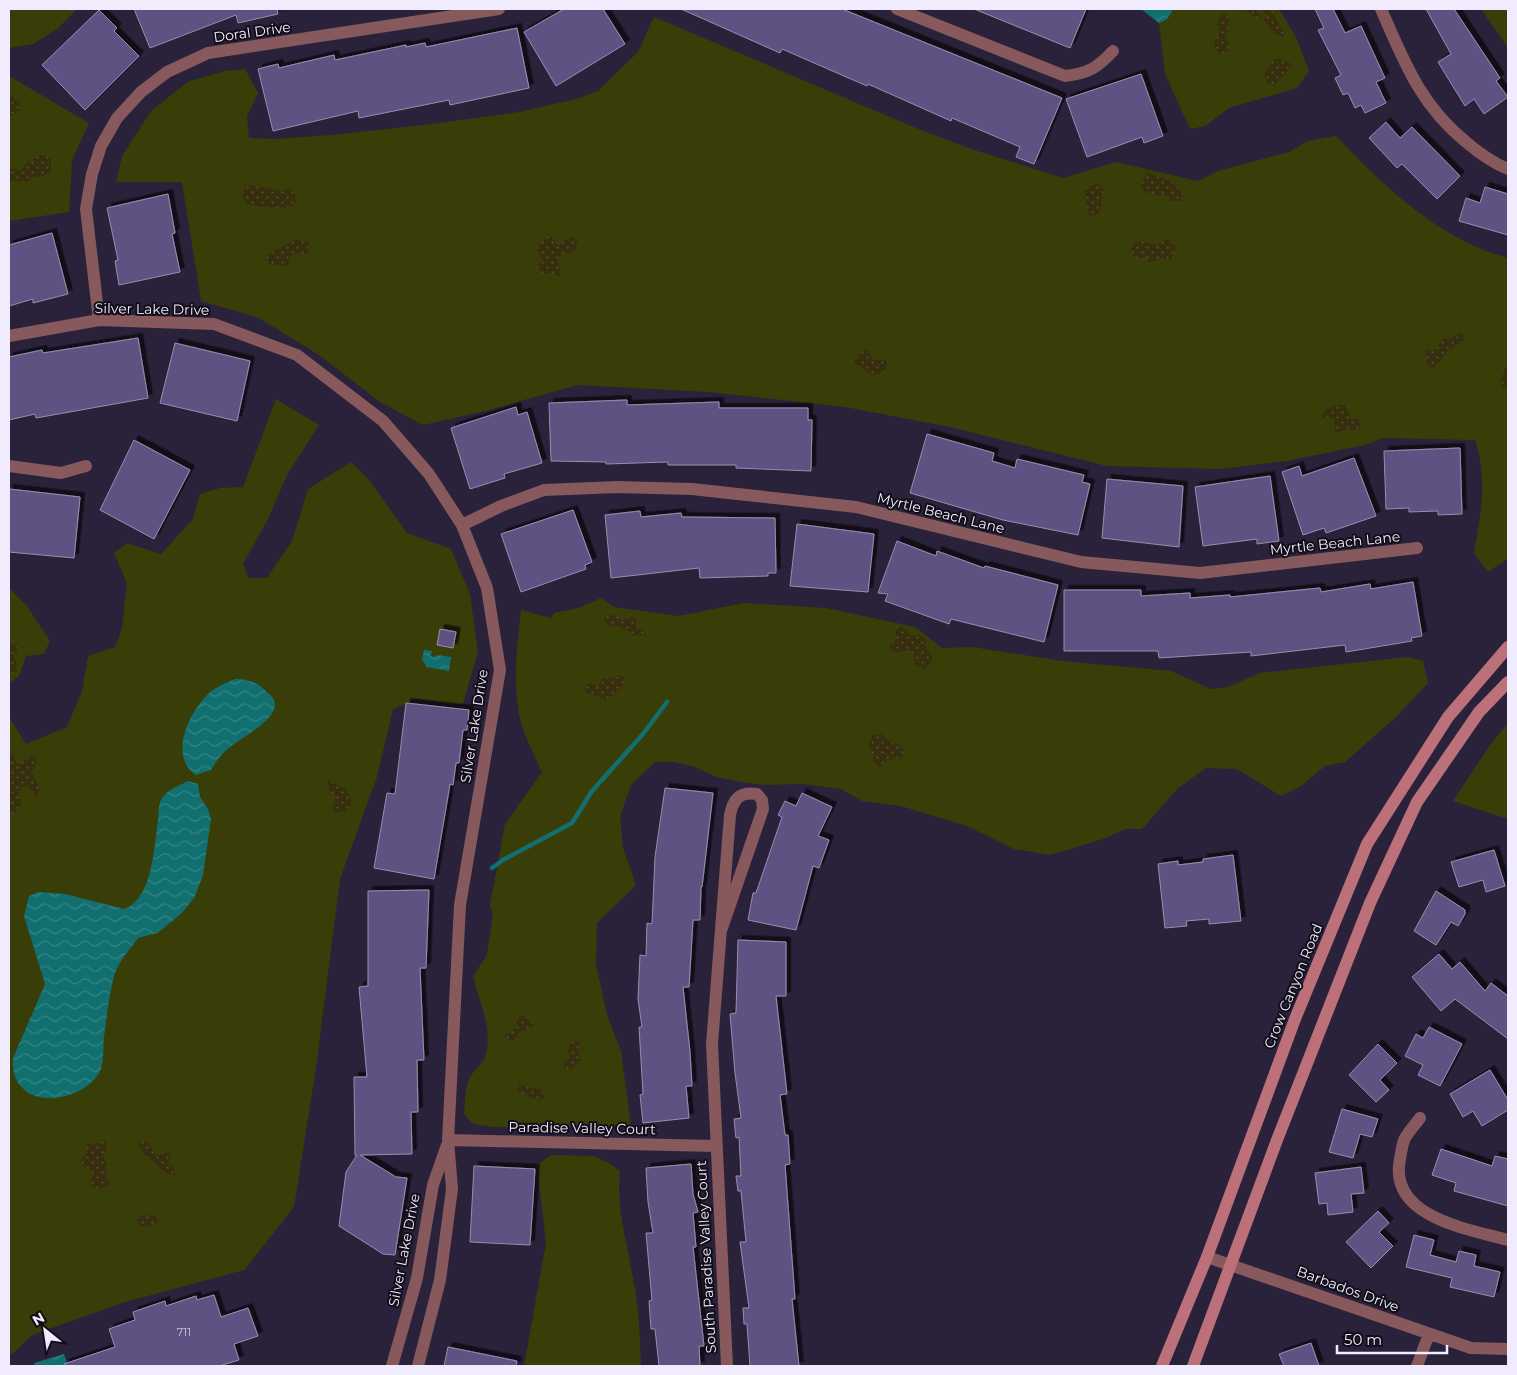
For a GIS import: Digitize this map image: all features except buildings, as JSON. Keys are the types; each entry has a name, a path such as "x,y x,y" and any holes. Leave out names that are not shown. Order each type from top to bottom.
{"main road":[{"name":"Crow Canyon Road","path":"1162,1366 1207,1257 1295,1019 1367,844 1448,716 1508,647"},
{"path":"1193,1366 1277,1140 1370,903 1413,811 1478,712 1508,682"}],"street":[{"name":"Doral Drive","path":"100,320 86,209 92,174 102,146 117,118 154,82 167,72 208,53 499,9"},
{"path":"897,9 1065,76 1082,74 1099,66 1114,51"},
{"path":"1381,9 1406,67 1433,111 1481,154 1508,168"},
{"name":"Silver Lake Drive","path":"9,336 100,320 214,324 297,355 383,421 429,474 462,525 487,588 500,670 460,905 448,1140 452,1189 441,1270 418,1366"},
{"path":"9,466 61,473 86,466"},
{"name":"Myrtle Beach Lane","path":"462,525 501,506 544,490 618,487 682,489 856,507 1080,562 1200,573 1417,548"},
{"path":"748,792 757,794 762,800 764,808 722,928 730,816 733,802 740,795 748,792"},
{"name":"South Paradise Valley Court","path":"722,928 712,1044 727,1366"},
{"path":"1420,1118 1404,1140 1398,1170 1405,1194 1418,1209 1442,1220 1508,1240"},
{"name":"Silver Lake Drive","path":"392,1366 417,1278 433,1185 448,1140"},
{"name":"Paradise Valley Court","path":"448,1140 716,1146"},
{"name":"Barbados Drive","path":"1207,1257 1471,1348 1508,1349"},
{"path":"1417,1366 1429,1334"}],"shaded area":[{"path":"9,9 77,9 57,29 33,44 9,48"},
{"path":"1141,9 1279,9 1296,37 1309,71 1297,88 1229,108 1205,126 1190,129 1165,74 1159,23"},
{"path":"1481,9 1508,9 1508,48"},
{"path":"654,17 916,128 971,149 1063,178 1116,162 1198,181 1218,171 1289,152 1308,141 1336,136 1393,192 1414,209 1458,238 1508,258 1508,558 1488,572 1474,553 1482,496 1481,468 1475,440 1383,438 1365,445 1287,461 1222,469 1107,466 950,427 845,407 709,392 578,385 481,412 423,425 380,402 319,355 259,318 201,301 182,182 116,182 122,156 151,111 189,81 225,71 245,69 258,93 247,116 249,138 274,139 332,135 432,124 519,112 576,99 598,91 638,52"},
{"path":"9,76 89,123 72,160 69,212 9,221"},
{"path":"276,399 319,425 287,475 268,519 243,564 249,578 267,578 292,541 308,489 351,462 369,480 407,533 451,549 470,594 478,652 463,704 456,705 417,699 393,709 377,777 340,879 316,1068 294,1207 244,1270 122,1303 32,1335 9,1357 9,717 26,744 67,727 82,691 88,656 115,647 122,629 127,583 114,553 127,543 161,554 193,519 200,494 220,488 243,487"},
{"path":"9,588 27,606 50,641 44,654 26,656 19,676 9,683"},
{"path":"601,598 614,607 678,616 744,603 826,608 915,627 942,648 972,647 1062,661 1171,671 1211,689 1228,687 1260,673 1407,657 1423,661 1428,683 1394,719 1345,762 1325,766 1301,786 1281,796 1237,769 1206,768 1177,789 1142,829 1125,829 1106,838 1051,855 1014,849 967,826 901,806 862,801 841,789 802,784 764,785 741,782 716,777 695,767 674,762 655,762 631,785 620,817 623,848 636,885 597,923 596,965 608,1018 621,1051 631,1127 494,1127 473,1124 464,1114 465,1096 469,1079 485,1057 488,1036 485,1016 473,976 487,955 493,915 490,905 505,824 542,772 522,726 517,697 516,668 521,610 551,618 554,613 578,608"},
{"path":"1508,723 1508,819 1453,801 1490,745"},
{"path":"551,1155 593,1156 609,1163 620,1171 621,1212 637,1300 641,1366 524,1366 546,1243 537,1165"}],"sand":[{"path":"1243,9 1255,9 1261,16 1260,20"},
{"path":"1265,9 1272,11 1285,34 1283,36 1276,35 1263,19 1267,15 1263,11"},
{"path":"1224,13 1230,17 1226,36 1229,50 1221,55 1215,50 1214,43 1220,32 1217,26 1218,18"},
{"path":"1279,59 1289,62 1292,66 1275,84 1268,85 1264,75 1273,60"},
{"path":"9,94 20,104 18,113 9,116"},
{"path":"38,155 45,155 51,158 51,172 41,177 32,177 27,182 9,181 9,168 20,171 28,161 32,161"},
{"path":"1146,173 1159,176 1177,186 1180,190 1182,201 1171,201 1164,193 1158,196 1143,191 1141,185"},
{"path":"1098,184 1103,188 1101,208 1098,214 1091,216 1087,209 1085,190 1089,186"},
{"path":"250,185 283,191 290,188 295,193 296,203 292,206 280,208 246,204 242,195 246,187"},
{"path":"548,236 552,237 558,246 570,236 578,241 574,252 562,253 557,261 561,272 560,277 551,273 542,274 537,267 543,259 537,252 538,246"},
{"path":"297,238 299,241 308,241 308,254 297,253 290,257 288,266 269,264 266,256"},
{"path":"1168,238 1176,247 1171,260 1162,258 1150,263 1147,261 1147,256 1138,259 1130,253 1134,242 1141,241 1156,245"},
{"path":"1459,333 1464,336 1463,341 1448,350 1439,363 1436,363 1436,366 1429,369 1426,360 1426,350 1434,351 1443,338 1450,339"},
{"path":"867,349 873,360 886,360 887,366 883,373 871,375 859,365 851,364 851,362 858,359 862,351"},
{"path":"1506,367 1508,367 1508,388 1503,388 1499,383"},
{"path":"1343,404 1347,407 1351,419 1359,420 1361,430 1348,429 1337,433 1334,419 1321,417 1324,411"},
{"path":"608,615 618,616 621,620 633,617 636,619 636,627 644,631 645,635 633,636 625,628 607,626 604,619"},
{"path":"900,626 908,631 910,636 921,635 925,638 926,648 932,656 932,661 925,670 914,664 914,655 911,650 895,653 889,647 897,638 895,628"},
{"path":"9,643 20,647 13,657 18,665 16,672 9,673"},
{"path":"616,675 625,677 623,686 606,700 585,692 585,687 590,682 596,686 605,678 614,679"},
{"path":"881,734 889,741 898,743 904,750 902,758 888,760 880,767 874,763 873,755 868,745 873,735"},
{"path":"10,754 14,755 19,765 30,756 35,757 37,761 32,773 40,788 37,797 27,786 21,787 19,794 21,805 15,813 9,813"},
{"path":"328,781 332,781 344,788 348,793 351,803 347,810 334,812 332,807 336,797 328,789"},
{"path":"519,1016 529,1017 529,1021 534,1022 533,1026 519,1033 513,1041 506,1039 504,1035 517,1028 516,1019"},
{"path":"571,1042 580,1042 579,1053 581,1060 571,1069 565,1069 564,1062 570,1055 567,1051"},
{"path":"519,1084 539,1089 544,1094 544,1099 530,1098 527,1094 517,1091"},
{"path":"104,1140 108,1146 103,1156 108,1167 105,1173 110,1184 99,1190 92,1187 90,1182 93,1175 89,1168 82,1165 80,1161 88,1152 85,1144 101,1143"},
{"path":"148,1141 156,1156 169,1152 171,1156 167,1164 174,1168 176,1175 161,1169 142,1151 139,1147 140,1142"},
{"path":"141,1215 156,1216 159,1222 150,1227 141,1226 136,1220"}],"water":[{"path":"1141,9 1172,9 1172,12 1166,20 1159,23"},
{"path":"424,650 432,651 431,656 434,657 438,655 451,657 449,671 427,667 422,660"},
{"path":"235,679 252,682 263,688 275,701 273,712 256,729 224,752 211,770 196,775 188,767 183,757 182,746 188,723 207,695 216,688"},
{"path":"188,781 198,784 200,797 208,809 211,819 203,875 195,896 183,912 157,933 138,938 119,964 110,997 102,1064 95,1079 78,1092 67,1096 45,1098 35,1096 19,1084 15,1076 13,1063 13,1058 45,984 24,916 29,896 38,892 65,894 124,909 134,903 141,895 150,870 161,800 170,790"},
{"path":"64,1354 68,1366 35,1366 34,1363"}],"waterway":[{"path":"492,868 503,860 572,823 592,791 643,734 667,702"}]}
